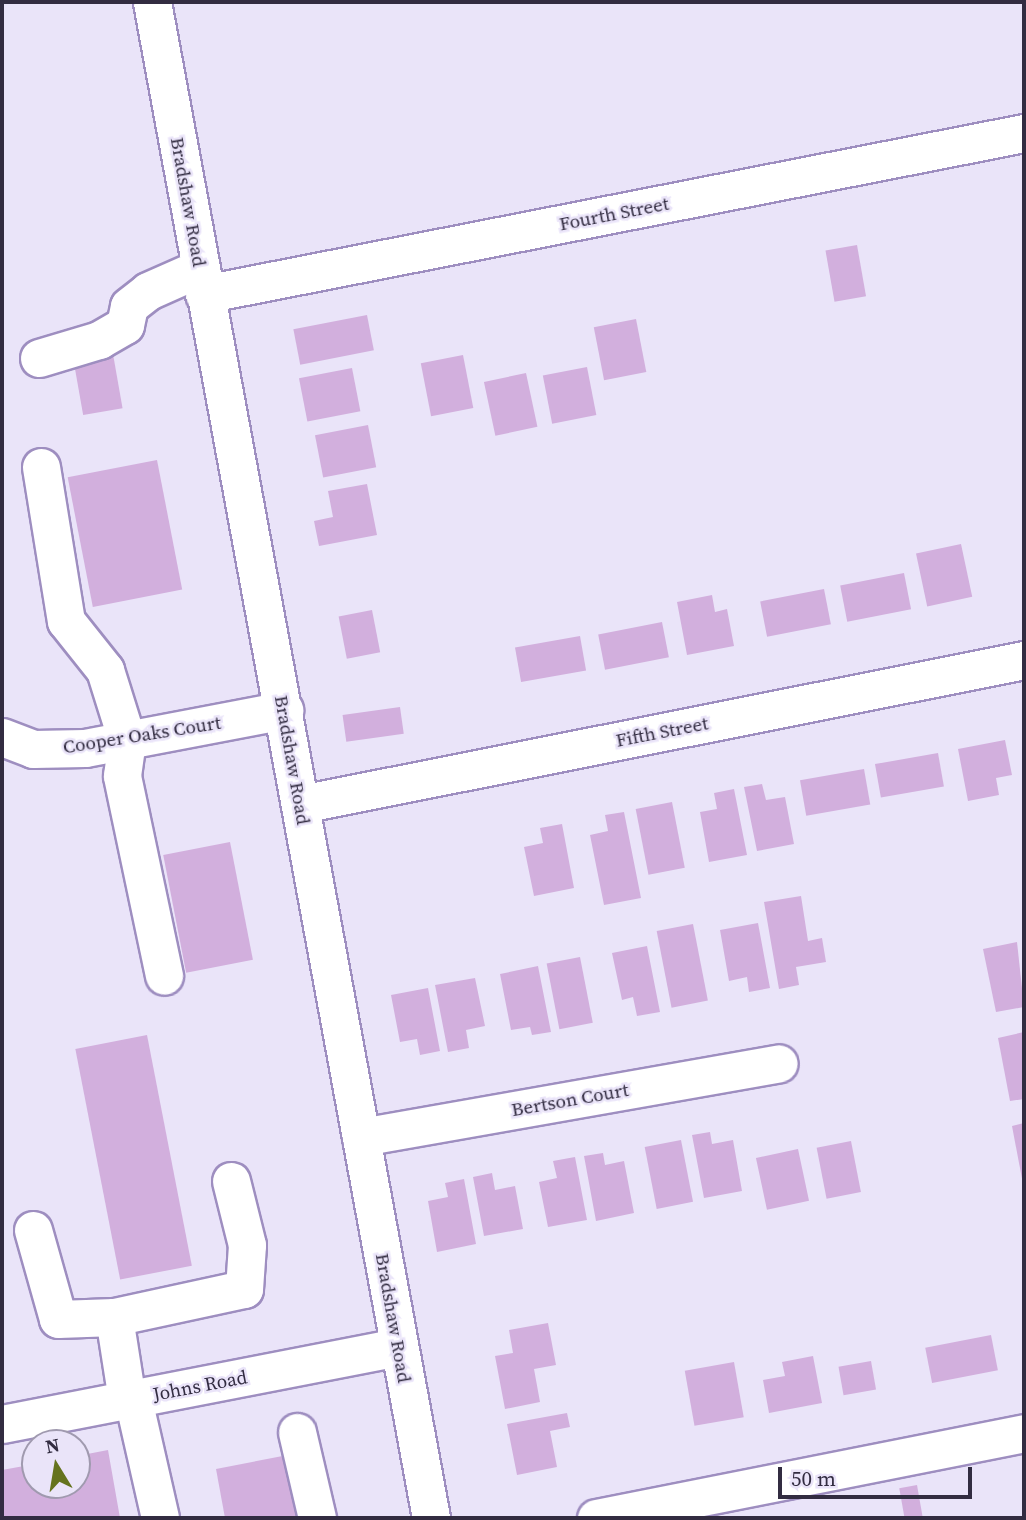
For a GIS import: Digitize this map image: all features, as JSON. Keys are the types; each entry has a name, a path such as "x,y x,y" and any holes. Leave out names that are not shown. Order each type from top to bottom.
{"street":[{"name":"Bradshaw Road","path":"152,2 284,710 430,1518"},
{"name":"Fourth Street","path":"39,358 99,340 125,325 129,306 148,291 1024,133"},
{"path":"41,467 66,621 106,670 127,740 121,776 164,976"},
{"name":"Fifth Street","path":"301,804 1024,660"},
{"name":"Cooper Oaks Court","path":"2,737 33,750 85,748 284,710"},
{"name":"Bertson Court","path":"361,1137 779,1063"},
{"path":"33,1230 58,1319 114,1317 244,1289 247,1245 231,1181"},
{"path":"114,1317 130,1399 160,1518"},
{"name":"Johns Road","path":"2,1424 397,1347"},
{"path":"297,1432 317,1518"},
{"path":"596,1518 1024,1433"}],"building":[{"path":"857,245 866,296 835,302 825,251"},
{"path":"367,315 374,350 300,365 293,329"},
{"path":"636,319 646,372 604,380 594,327"},
{"path":"113,354 123,408 83,415 74,361"},
{"path":"463,355 473,408 431,416 421,363"},
{"path":"587,367 596,415 552,424 543,376"},
{"path":"352,368 360,411 307,421 299,378"},
{"path":"526,373 537,427 495,436 484,382"},
{"path":"368,425 376,467 323,478 315,435"},
{"path":"157,460 182,590 93,607 68,477"},
{"path":"367,484 377,535 319,546 314,521 333,517 328,491"},
{"path":"961,544 972,597 927,606 916,554"},
{"path":"904,573 911,609 847,622 840,585"},
{"path":"824,589 831,624 767,637 760,601"},
{"path":"712,595 715,612 727,609 734,646 687,655 677,602"},
{"path":"372,610 380,652 347,659 339,616"},
{"path":"662,622 669,657 605,670 598,634"},
{"path":"580,636 586,670 521,682 515,647"},
{"path":"400,707 404,734 346,742 343,715"},
{"path":"1005,740 1012,775 996,778 999,795 968,801 958,749"},
{"path":"938,753 944,786 881,798 875,764"},
{"path":"864,769 870,804 806,816 800,780"},
{"path":"762,784 766,800 785,797 794,844 757,851 744,787"},
{"path":"734,789 747,855 709,862 700,812 717,809 714,793"},
{"path":"672,802 685,868 648,875 636,809"},
{"path":"624,812 641,898 604,905 590,835 608,831 605,815"},
{"path":"562,824 574,888 534,896 524,847 543,843 540,828"},
{"path":"230,842 253,960 186,973 163,855"},
{"path":"801,896 808,941 822,938 826,962 796,967 799,985 779,989 764,902"},
{"path":"758,923 770,988 749,992 747,977 729,981 720,930"},
{"path":"693,924 708,1001 672,1008 657,931"},
{"path":"1017,942 1024,1007 996,1012 983,949"},
{"path":"647,946 660,1012 637,1016 633,997 622,1000 612,953"},
{"path":"580,957 593,1023 559,1029 547,963"},
{"path":"538,966 551,1032 532,1035 530,1027 511,1030 500,974"},
{"path":"475,978 485,1026 466,1030 469,1048 448,1052 435,985"},
{"path":"428,988 440,1051 420,1055 417,1039 400,1042 391,995"},
{"path":"1024,1032 1024,1099 1010,1101 998,1038"},
{"path":"147,1035 192,1266 120,1280 75,1049"},
{"path":"1024,1123 1024,1184 1023,1184 1012,1126"},
{"path":"710,1132 712,1144 733,1140 742,1191 704,1198 692,1135"},
{"path":"681,1140 693,1202 657,1209 645,1147"},
{"path":"851,1141 861,1192 827,1199 817,1148"},
{"path":"798,1149 809,1201 767,1210 756,1158"},
{"path":"603,1153 605,1165 624,1161 634,1213 596,1221 584,1156"},
{"path":"575,1157 587,1220 548,1227 539,1182 557,1178 553,1161"},
{"path":"492,1173 495,1190 515,1186 523,1229 484,1236 473,1177"},
{"path":"464,1179 476,1244 437,1252 428,1201 448,1197 445,1183"},
{"path":"548,1323 556,1365 534,1369 540,1402 505,1409 495,1356 513,1353 509,1330"},
{"path":"991,1335 998,1370 932,1383 925,1348"},
{"path":"813,1356 822,1403 769,1413 763,1380 785,1376 782,1362"},
{"path":"871,1361 876,1390 844,1395 839,1367"},
{"path":"734,1362 744,1417 694,1426 685,1371"},
{"path":"567,1413 570,1427 550,1431 557,1467 517,1475 507,1424"},
{"path":"108,1450 120,1518 2,1518 2,1470 21,1467 21,1499 91,1499 91,1453"},
{"path":"293,1454 305,1518 225,1518 216,1469"},
{"path":"917,1485 923,1518 905,1518 899,1488"}]}
